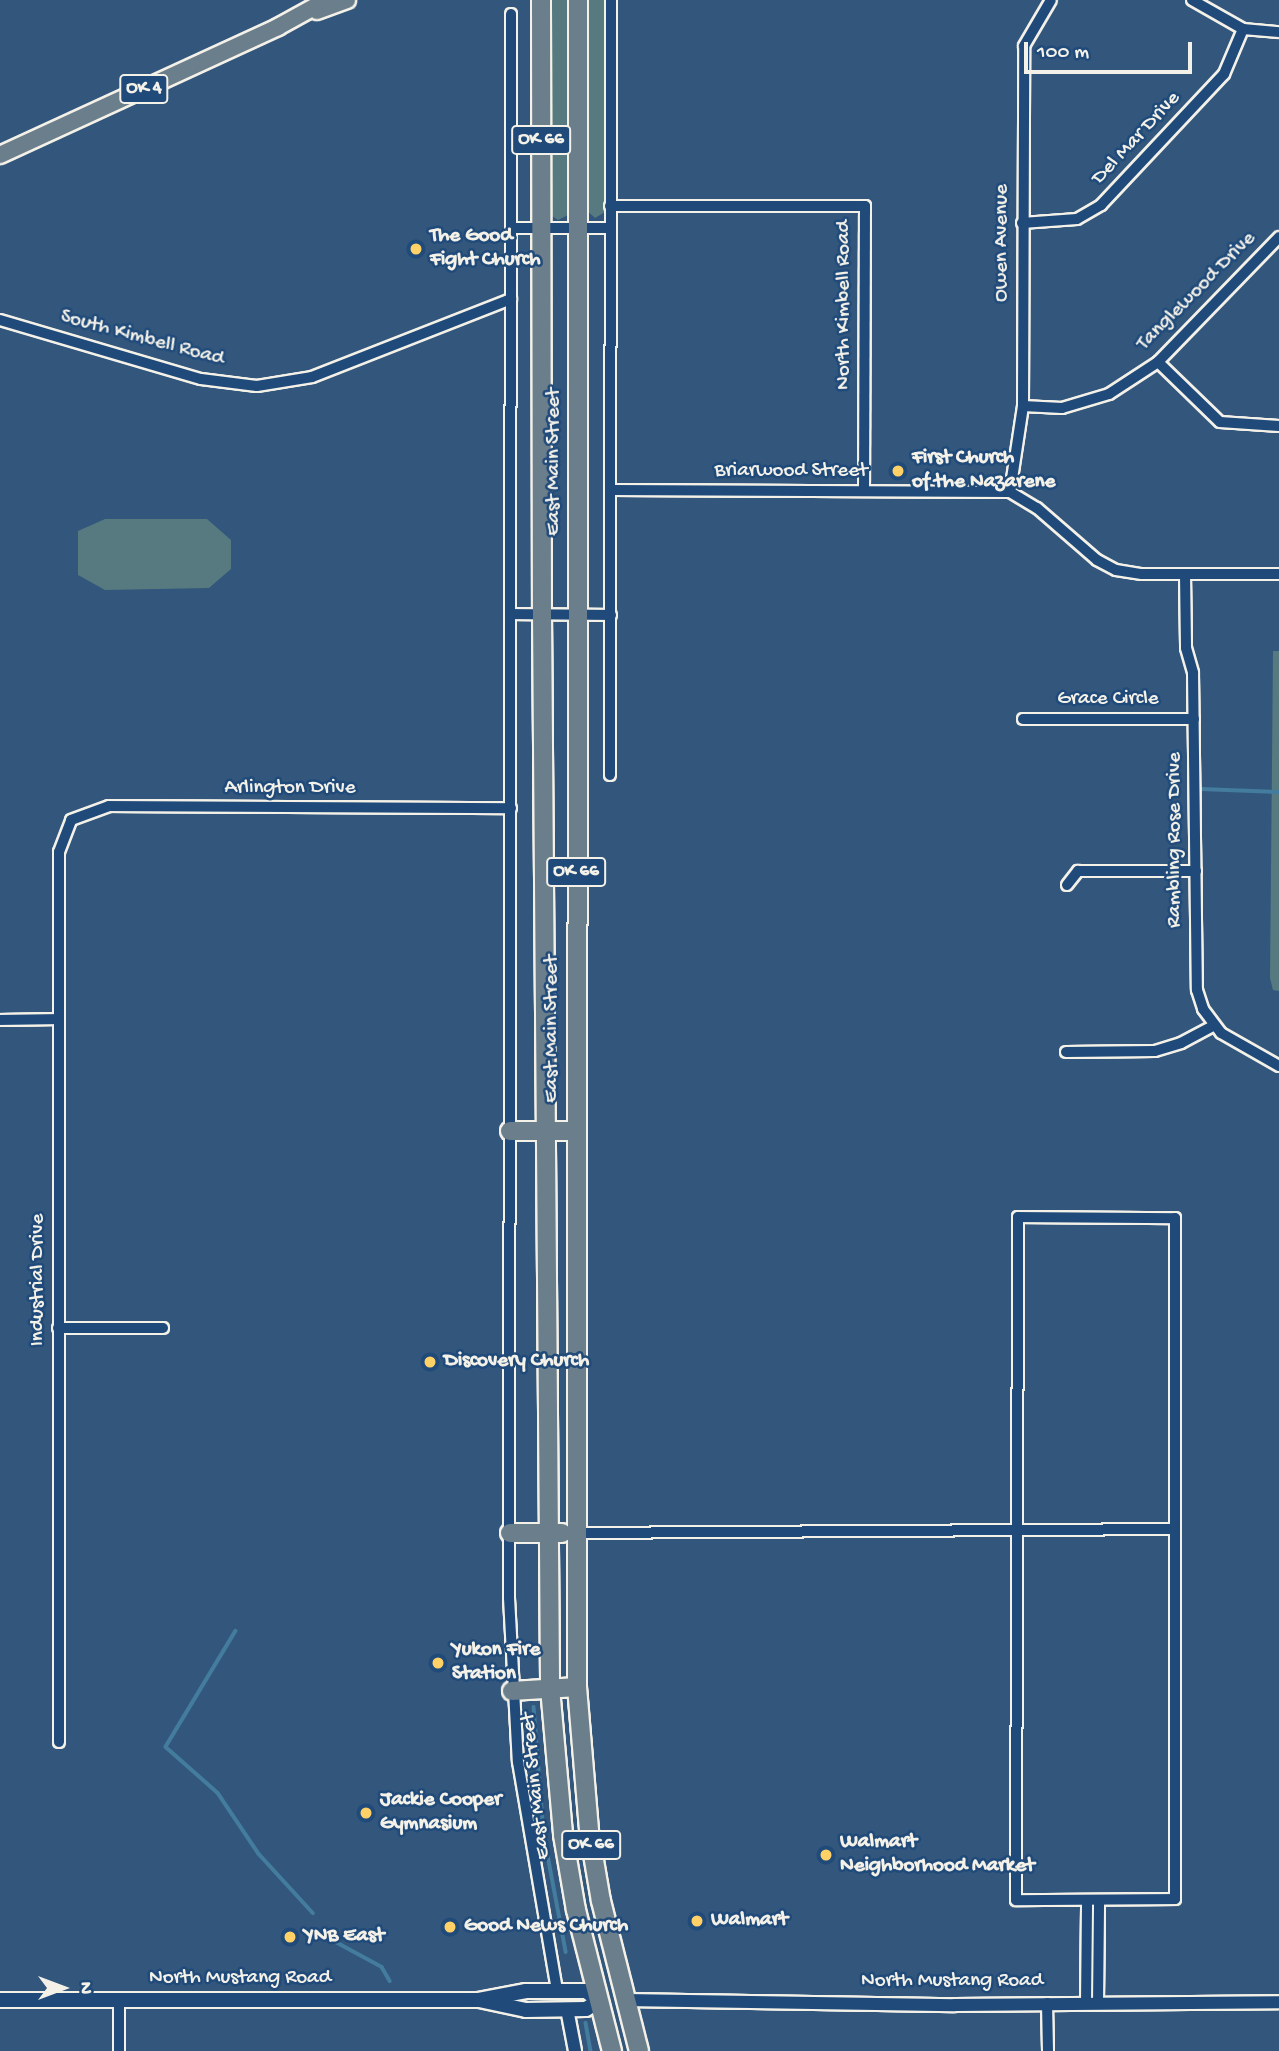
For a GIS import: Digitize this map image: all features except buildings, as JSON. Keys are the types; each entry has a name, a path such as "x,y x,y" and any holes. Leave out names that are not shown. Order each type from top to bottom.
{"highway":[{"name":"East Main Street","path":"541,0 542,613 550,1688 565,1848 576,1910 612,2051"},
{"name":"East Main Street","path":"578,0 575,1132 577,1686 589,1831 601,1901 639,2051"},
{"path":"510,1131 575,1132"},
{"path":"510,1533 576,1533"},
{"path":"512,1691 577,1686"},
{"path":"599,2001 625,2000"}],"main road":[{"name":"OK 4","path":"289,22 327,0"},
{"name":"OK 4","path":"0,155 289,22 347,0"},
{"name":"North Mustang Road","path":"0,2000 479,2000 526,1991 586,1990 599,2001 586,2010 526,2010 479,2000"}],"street":[{"path":"610,775 611,0"},
{"name":"Owen Avenue","path":"1010,492 1023,406 1024,46 1051,0"},
{"path":"1192,0 1243,29 1279,32"},
{"name":"East Main Street","path":"511,14 512,1691 518,1762 557,1991"},
{"name":"Del Mar Drive","path":"1022,223 1077,219 1101,205 1224,74 1243,29"},
{"name":"North Kimbell Road","path":"610,206 864,206 864,491"},
{"path":"512,228 611,228"},
{"name":"Tanglewood Drive","path":"1023,406 1062,408 1109,394 1158,362 1279,237"},
{"name":"South Kimbell Road","path":"0,320 201,379 257,386 312,377 511,299"},
{"path":"1158,362 1220,422 1279,426"},
{"name":"Briarwood Street","path":"612,490 1010,492"},
{"path":"1010,492 1037,508 1106,567 1142,574 1279,574"},
{"name":"Rambling Rose Drive","path":"1185,574 1186,648 1193,673 1197,990 1203,1009 1222,1033 1251,1053 1279,1066"},
{"path":"510,614 611,615"},
{"name":"Grace Circle","path":"1023,719 1194,719"},
{"name":"Arlington Drive","path":"71,820 109,806 511,808"},
{"name":"Industrial Drive","path":"59,1742 59,852 71,820"},
{"path":"1067,885 1077,871 1195,871"},
{"path":"0,1020 57,1019"},
{"path":"1066,1052 1155,1051 1181,1044 1215,1025"},
{"path":"1018,1217 1175,1218 1175,1529 1175,1899 1016,1899 1018,1217"},
{"path":"58,1328 163,1328"},
{"path":"576,1533 1175,1529"},
{"path":"1092,2003 1099,1899"},
{"path":"1087,1900 1092,2003"},
{"path":"118,2000 119,2051"},
{"name":"North Mustang Road","path":"625,2000 1279,2002"},
{"path":"1047,2003 1048,2051"},
{"path":"567,2010 575,2051"}],"green space":[{"path":"548,0 570,0 570,214 558,220 549,214"},
{"path":"585,0 605,0 605,212 595,218 585,209"},
{"path":"105,519 207,519 231,540 231,569 209,588 105,590 78,575 78,531"},
{"path":"1273,651 1279,651 1279,991 1273,990 1270,978"}],"waterway":[{"path":"1201,789 1279,792"},
{"path":"236,1631 166,1747 218,1793 259,1854 313,1913"},
{"path":"534,1707 544,1834 566,1952"},
{"path":"336,1942 382,1967 390,1981"},
{"path":"586,2023 591,2051"}],"place":[{"name":"The Good Fight Church","path":"416,249"},
{"name":"First Church of the Nazarene","path":"898,471"},
{"name":"Discovery Church","path":"430,1362"},
{"name":"Yukon Fire Station","path":"438,1663"},
{"name":"Jackie Cooper Gymnasium","path":"366,1813"},
{"name":"Walmart Neighborhood Market","path":"826,1855"},
{"name":"Walmart","path":"697,1921"},
{"name":"Good News Church","path":"450,1927"},
{"name":"YNB East","path":"290,1937"}]}
